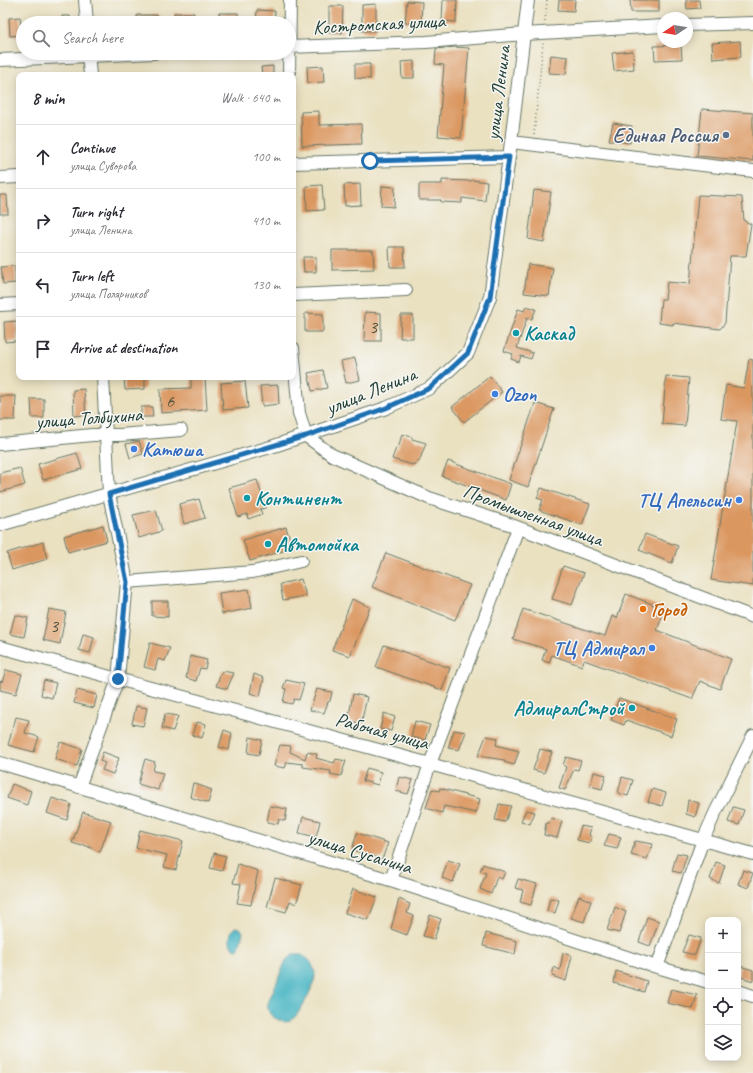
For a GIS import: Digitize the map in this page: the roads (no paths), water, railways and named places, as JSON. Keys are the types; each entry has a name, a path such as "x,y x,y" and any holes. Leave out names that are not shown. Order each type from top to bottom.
{"street":[{"path":"85,0 86,16"},
{"path":"290,0 290,16"},
{"name":"улица Ленина","path":"0,525 306,436 386,408 430,388 468,353 490,297 528,0"},
{"path":"693,25 753,23"},
{"name":"Костромская улица","path":"296,47 426,42 524,34 657,26"},
{"path":"0,60 16,59"},
{"path":"89,60 90,72"},
{"path":"289,60 289,72"},
{"path":"511,142 753,171"},
{"path":"296,163 509,157"},
{"path":"0,178 16,177"},
{"path":"296,295 406,290"},
{"path":"0,305 16,304"},
{"path":"79,787 118,679 127,582 109,494 103,380"},
{"path":"296,380 299,413 306,436"},
{"name":"улица Толбухина","path":"0,444 92,435 120,435 181,430"},
{"name":"Промышленная улица","path":"306,436 332,455 422,495 518,528 753,617"},
{"path":"390,880 430,764 518,528"},
{"path":"127,582 253,572 301,561"},
{"name":"Рабочая улица","path":"0,647 753,854"},
{"path":"657,967 703,840 715,812 753,736"},
{"name":"улица Сусанина","path":"0,763 390,880 657,967 705,981"},
{"path":"741,992 753,996"}],"water":[{"path":"235,927 240,928 243,932 239,948 237,949 232,947 230,942 231,934"},
{"path":"294,954 300,954 311,962 315,976 309,993 297,1014 290,1021 284,1022 270,1014 268,1010 268,1003 286,960"}],"place":[{"name":"Единая Россия","path":"726,135"},
{"name":"Каскад","path":"516,333"},
{"name":"Ozon","path":"495,394"},
{"name":"Катюша","path":"134,449"},
{"name":"Континент","path":"247,498"},
{"name":"ТЦ Апельсин","path":"739,500"},
{"name":"Автомойка","path":"268,544"},
{"name":"Город","path":"643,609"},
{"name":"ТЦ Адмирал","path":"652,648"},
{"name":"АдмиралСтрой","path":"632,708"}]}
